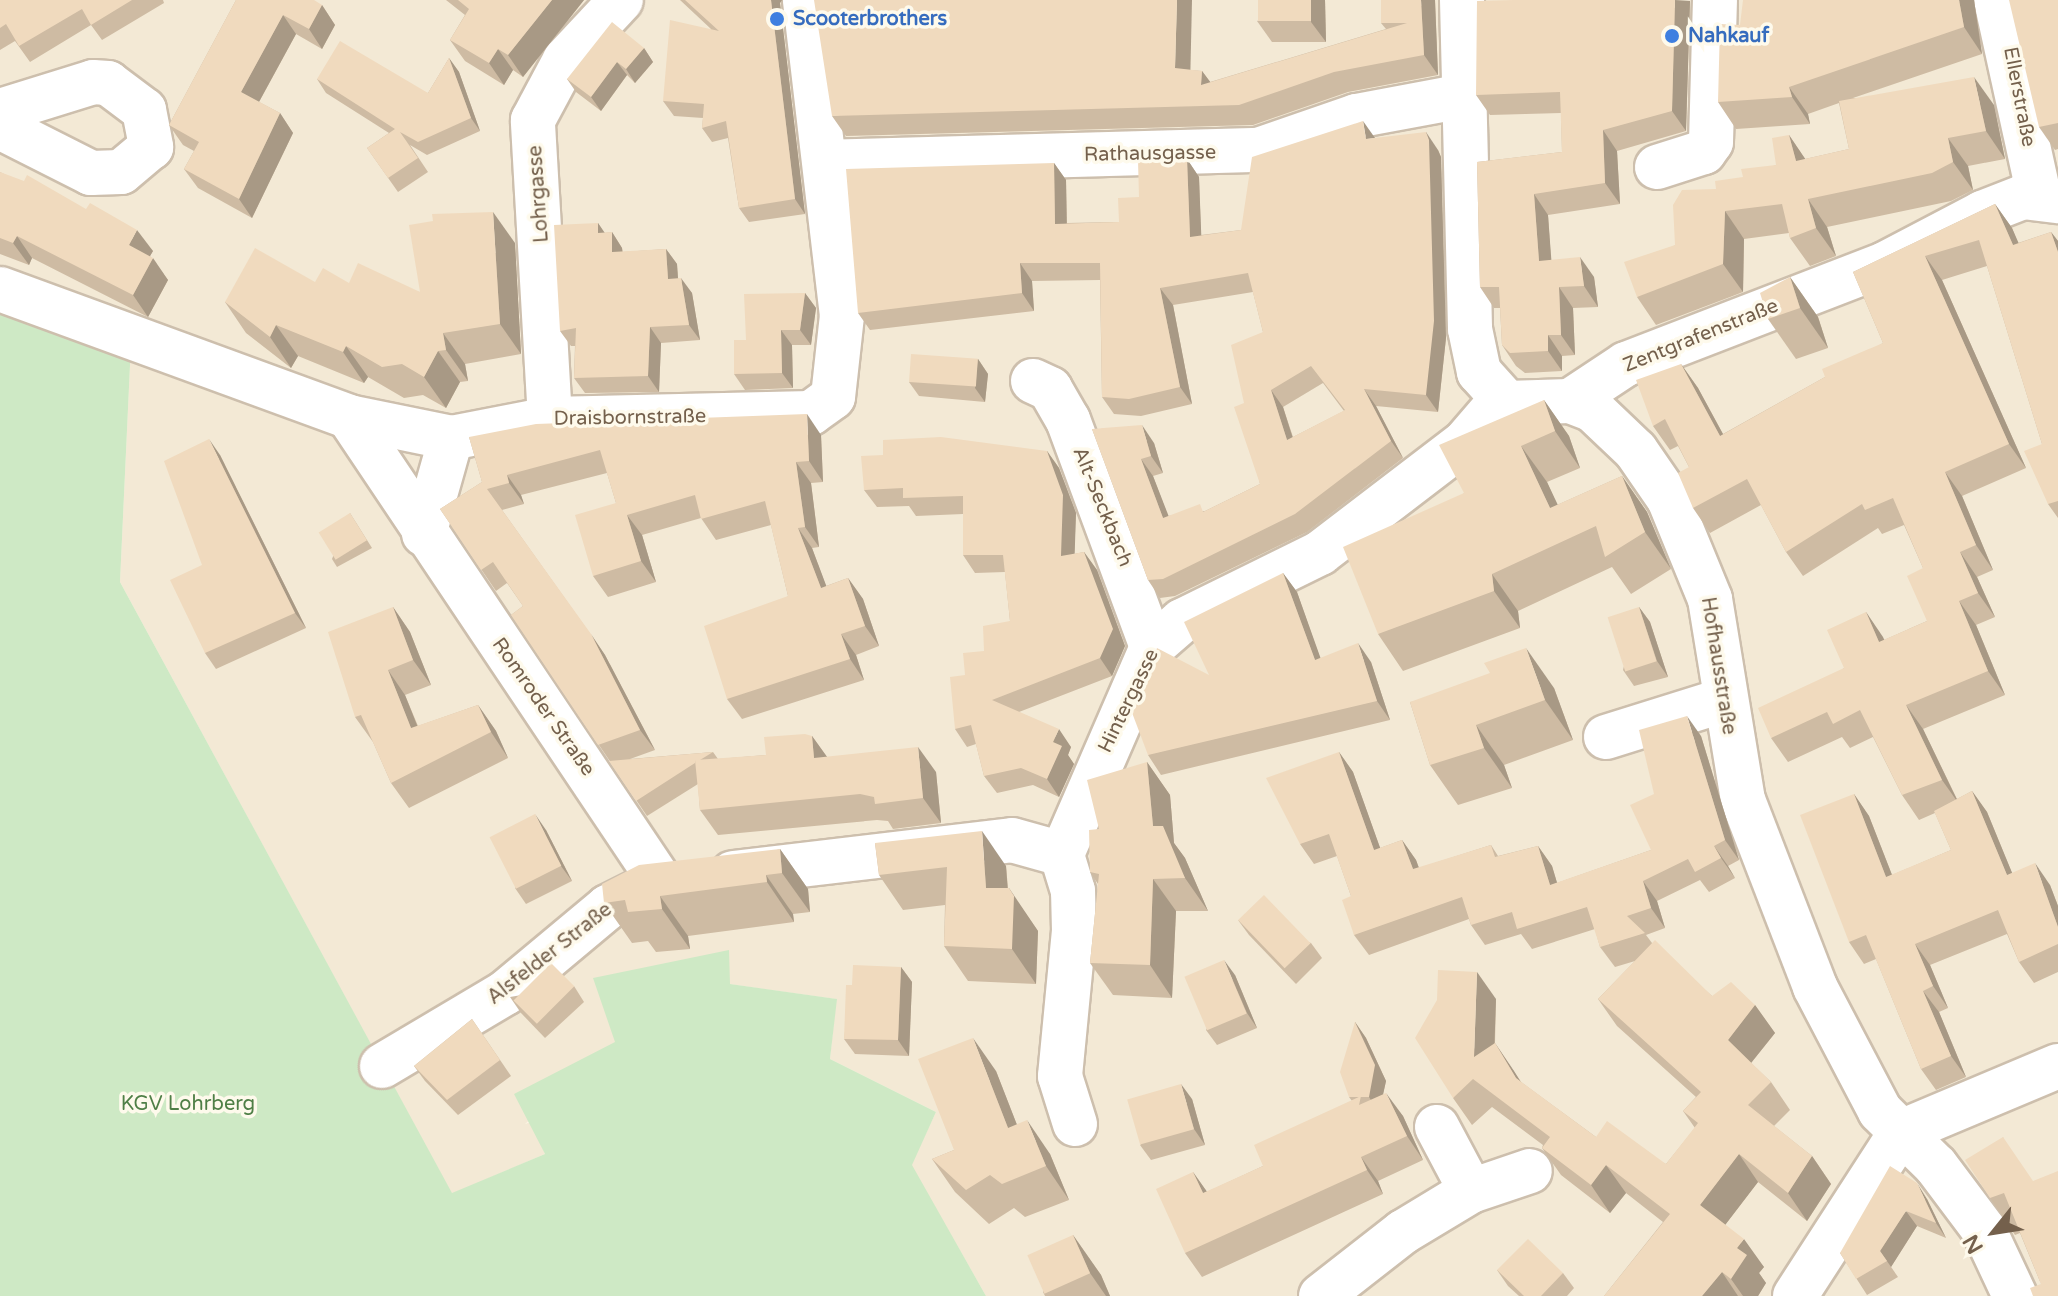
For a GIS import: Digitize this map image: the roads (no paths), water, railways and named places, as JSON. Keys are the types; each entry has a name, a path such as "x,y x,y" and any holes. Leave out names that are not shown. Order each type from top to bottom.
{"street":[{"name":"Lohrgasse","path":"550,419 533,120 565,60 621,0"},
{"name":"Draisbornstraße","path":"0,289 349,417 451,438 550,419 811,413 824,406 841,363 842,316 805,0"},
{"path":"1462,0 1468,95 1470,342 1479,372 1501,400 1524,407 1570,401"},
{"path":"1657,167 1704,152 1711,142 1715,0"},
{"name":"Ellerstraße","path":"1996,0 2049,198"},
{"path":"0,111 108,83 144,110 151,147 121,172 91,173 0,127"},
{"name":"Rathausgasse","path":"825,162 1258,150 1356,116 1468,95"},
{"name":"Zentgrafenstraße","path":"1570,401 1626,364 1885,264 1982,213 2049,198"},
{"name":"Alt-Seckbach","path":"1033,381 1050,389 1068,420 1152,647"},
{"name":"Hintergasse","path":"1062,854 1152,647 1182,621 1320,553 1464,443 1501,400"},
{"name":"Hofhausstraße","path":"1570,401 1624,438 1669,499 1710,599 1724,700 1743,800 1781,904 1855,1068 1901,1132 1984,1230 2015,1296"},
{"name":"Romroder Straße","path":"349,417 424,534 660,881"},
{"path":"424,534 451,438"},
{"path":"1606,737 1724,700"},
{"name":"Alsfelder Straße","path":"382,1066 505,993 608,907 660,881 1012,840 1062,854"},
{"path":"1062,854 1073,891 1074,931 1060,1076 1075,1124"},
{"path":"1795,1296 1901,1132 2058,1066"},
{"path":"1437,1127 1471,1191"},
{"path":"1321,1296 1403,1232 1471,1191 1530,1171"}],"place":[{"name":"Scooterbrothers","path":"777,19"},
{"name":"Nahkauf","path":"1672,36"}],"park label":[{"name":"KGV Lohrberg","path":"188,1104"}]}
